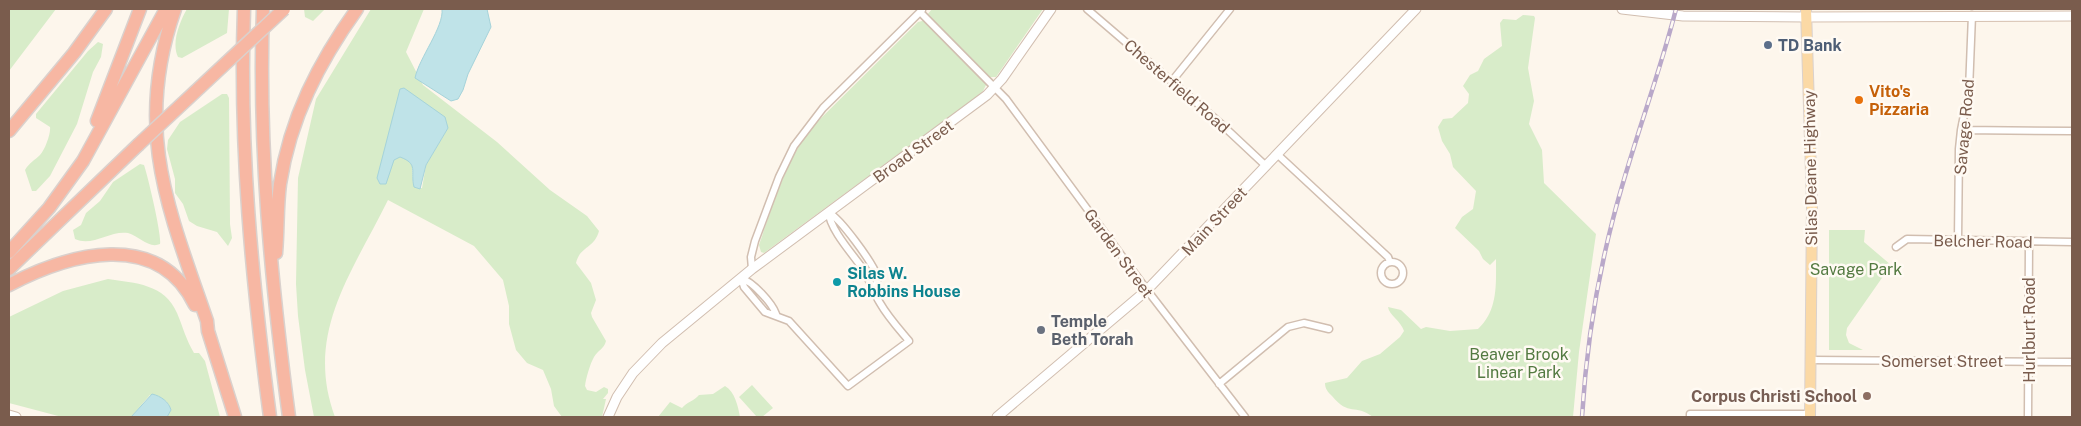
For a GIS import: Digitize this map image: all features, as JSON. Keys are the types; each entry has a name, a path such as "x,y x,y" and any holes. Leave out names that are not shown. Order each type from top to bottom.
{"highway":[{"path":"9,131 70,59 106,9"},
{"path":"9,244 58,183 90,135 104,105 140,9"},
{"path":"9,252 49,208 83,161 166,9"},
{"path":"175,9 159,71 156,112 157,149 165,196 207,321 208,331"},
{"path":"244,9 243,107 247,216 256,310 270,417"},
{"path":"263,9 263,162 272,278 289,417"},
{"path":"9,269 284,9"},
{"path":"272,278 281,182 293,130 319,66 357,9"},
{"path":"9,285 48,267 80,258 109,254 134,256 156,264 175,277 191,297 208,331 235,417"}],"main road":[{"name":"Silas Deane Highway","path":"1806,13 1811,168 1810,416"}],"street":[{"name":"Broad Street","path":"608,417 622,388 644,360 752,269 968,110 995,87 1051,9"},
{"name":"Chesterfield Road","path":"1087,9 1172,81 1266,166"},
{"path":"1172,81 1230,9"},
{"name":"Main Street","path":"997,417 1147,290 1416,9"},
{"path":"1622,9 1688,16 1806,13 2072,16"},
{"name":"Garden Street","path":"922,10 1014,109 1147,290 1245,417"},
{"path":"752,269 751,258 755,241 779,177 796,143 824,108 922,10"},
{"name":"Savage Road","path":"1958,240 1961,130 1969,90 1972,15"},
{"path":"1961,130 2072,131"},
{"path":"1277,154 1388,257 1390,262"},
{"path":"741,278 744,287 765,312 776,314 795,326 848,386 909,341 880,303 874,287 870,285 864,271 831,224 829,213"},
{"name":"Belcher Road","path":"1896,246 1907,240 2072,242"},
{"name":"Hurlburt Road","path":"2028,417 2029,242"},
{"path":"1219,384 1288,327 1304,323 1329,329"},
{"name":"Somerset Street","path":"1811,360 2072,362"},
{"path":"1690,417 1690,414 1810,416"},
{"path":"9,415 16,417"}],"green space":[{"path":"9,9 56,9 9,71"},
{"path":"187,9 229,9 227,33 182,58 178,57 175,45 179,26"},
{"path":"304,9 325,9 313,21 305,17"},
{"path":"371,9 424,9 406,52 423,85 497,142 550,190 587,216 599,231 594,241 578,257 576,263 591,283 596,300 591,313 592,317 606,341 593,360 588,371 585,386 587,390 596,392 604,387 608,389 608,393 603,399 606,399 602,417 562,417 554,406 551,389 543,370 527,363 516,350 509,324 509,306 503,280 474,246 388,200 347,279 336,305 329,331 325,358 327,387 335,417 314,417 305,370 296,284 298,178 316,99","holes":["448,128 426,165 422,188 416,188 413,183 412,165 408,160 400,156 388,136 390,130"]},
{"path":"932,9 1043,9 996,77 990,77 983,91 764,253 761,252 759,245 780,185 793,156 810,129 918,22 922,21"},
{"name":"Beaver Brook Linear Park","path":"1523,15 1534,16 1535,18 1528,68 1534,101 1529,124 1542,150 1544,183 1596,234 1579,352 1573,417 1373,417 1367,413 1343,406 1328,392 1325,383 1347,378 1362,361 1380,354 1400,337 1404,331 1390,313 1388,307 1401,310 1421,329 1426,327 1450,331 1478,329 1485,322 1489,314 1494,297 1496,259 1490,265 1483,259 1479,251 1455,228 1462,217 1473,209 1476,191 1453,167 1450,154 1442,141 1438,127 1443,119 1452,118 1468,103 1469,94 1463,86 1470,75 1478,71 1484,59 1502,46 1500,23 1503,19 1516,20"},
{"path":"98,42 103,44 101,57 93,72 77,124 50,176 36,191 32,191 25,170 42,153 50,130 50,127 36,118 36,114 88,51"},
{"path":"222,94 227,94 229,98 230,224 232,238 228,246 217,232 197,226 189,221 183,204 175,193 175,179 167,149 168,140 180,122"},
{"path":"140,164 144,165 148,181 157,219 160,244 148,244 128,233 115,234 88,241 75,239 73,230 81,225 86,213 100,201 113,182"},
{"name":"Savage Park","path":"1829,230 1865,230 1864,242 1891,265 1847,328 1846,335 1849,343 1863,350 1829,350"},
{"path":"108,279 148,287 165,296 172,303 194,353 199,353 205,361 220,417 167,417 171,410 168,404 160,397 153,395 150,395 131,417 62,417 9,403 9,317 63,291"},
{"path":"752,385 773,408 762,417 757,417 739,397"},
{"path":"725,386 734,396 740,417 658,417 670,402 682,408 699,395 713,394"}],"water":[{"path":"442,9 487,9 491,27 468,74 463,90 458,99 451,101 415,78 421,61 439,25"},
{"path":"404,88 445,117 448,128 426,165 420,189 414,187 412,165 400,157 394,160 386,184 380,184 377,178 400,89"},
{"path":"152,394 168,404 171,410 167,417 131,417"}],"railway":[{"path":"1582,417 1586,367 1593,318 1607,243 1620,193 1676,9"}],"place":[{"name":"TD Bank","path":"1768,45"},
{"name":"Vito's Pizzaria","path":"1859,100"},
{"name":"Silas W. Robbins House","path":"837,282"},
{"name":"Temple Beth Torah","path":"1041,330"},
{"name":"Corpus Christi School","path":"1867,396"}]}
